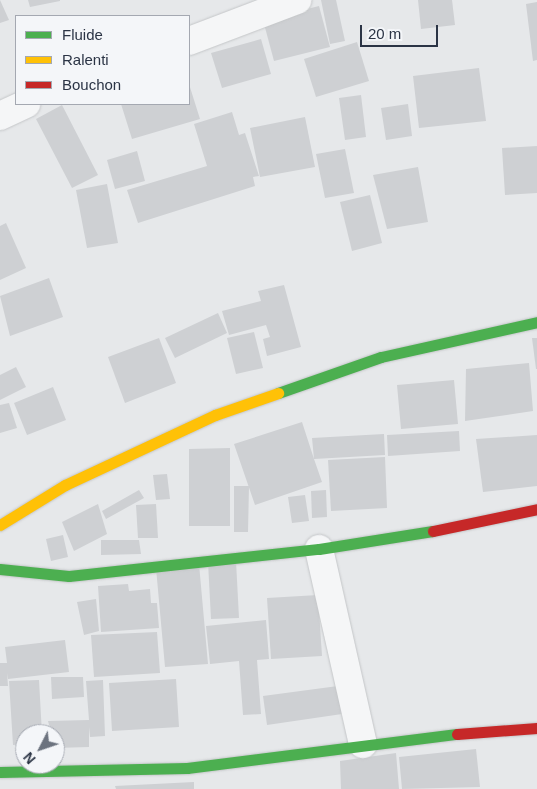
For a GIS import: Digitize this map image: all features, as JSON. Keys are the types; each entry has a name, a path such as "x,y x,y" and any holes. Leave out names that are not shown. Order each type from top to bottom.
{"street":[{"path":"190,42 297,0"},
{"path":"0,116 24,105"},
{"path":"0,525 65,485 215,415 381,357 537,322"},
{"path":"0,568 69,576 212,557 318,549 392,540 537,509"},
{"path":"318,549 363,744"},
{"path":"0,772 187,768 363,744 537,728"}],"building":[{"path":"0,0 9,20 0,23"},
{"path":"28,0 60,0 60,1 30,7"},
{"path":"321,0 336,0 345,41 330,44"},
{"path":"418,0 452,0 455,25 421,29"},
{"path":"537,2 537,60 533,61 526,4"},
{"path":"319,6 330,47 274,61 263,20"},
{"path":"261,39 271,74 222,88 211,53"},
{"path":"357,42 369,81 316,97 304,59"},
{"path":"479,68 486,121 419,128 413,76"},
{"path":"190,87 200,119 132,139 121,105 190,105"},
{"path":"361,95 366,137 345,140 339,98"},
{"path":"408,104 412,136 386,140 381,108"},
{"path":"62,105 98,175 72,188 36,119"},
{"path":"232,112 239,135 245,133 259,176 253,177 255,186 138,223 127,190 207,166 194,124"},
{"path":"305,117 315,167 260,177 250,128"},
{"path":"537,146 537,193 505,195 502,148"},
{"path":"345,149 354,193 325,198 316,154"},
{"path":"137,151 145,181 115,189 107,160"},
{"path":"418,167 428,222 387,229 373,175"},
{"path":"107,184 118,243 87,248 76,190"},
{"path":"370,195 382,243 352,251 340,202"},
{"path":"6,223 26,268 0,280 0,226"},
{"path":"49,278 63,317 10,336 0,296"},
{"path":"284,285 301,347 267,356 263,339 270,337 266,325 229,335 222,311 261,301 258,291"},
{"path":"218,313 227,333 175,358 165,338"},
{"path":"254,332 263,368 236,374 227,338"},
{"path":"159,338 176,383 125,403 108,357"},
{"path":"532,338 537,338 537,369 536,369"},
{"path":"529,363 533,411 465,421 466,369"},
{"path":"16,367 26,387 0,400 0,375"},
{"path":"454,380 458,424 401,429 397,385"},
{"path":"53,387 66,420 27,435 14,403"},
{"path":"9,403 17,428 0,433 0,405"},
{"path":"302,422 322,482 255,505 234,444"},
{"path":"459,431 460,451 388,456 387,435"},
{"path":"384,434 385,455 314,459 312,438"},
{"path":"537,435 537,486 483,492 476,439"},
{"path":"230,448 230,526 189,526 189,449"},
{"path":"385,457 387,508 331,511 328,460"},
{"path":"167,474 170,499 156,500 153,475"},
{"path":"234,486 249,486 248,532 234,532"},
{"path":"139,490 144,498 106,519 102,511"},
{"path":"326,490 327,517 312,518 311,491"},
{"path":"305,495 309,521 292,523 288,497"},
{"path":"98,504 107,534 74,551 62,522"},
{"path":"156,504 158,538 138,538 136,505"},
{"path":"63,535 68,557 51,561 46,539"},
{"path":"101,540 139,540 141,554 101,555"},
{"path":"236,561 239,618 211,619 208,562"},
{"path":"199,564 208,664 165,667 156,568"},
{"path":"128,584 129,591 150,589 151,603 157,603 159,628 101,632 98,586"},
{"path":"318,595 322,656 271,659 267,598"},
{"path":"96,599 99,631 84,635 77,602"},
{"path":"266,620 269,659 257,660 261,714 243,715 239,661 210,664 206,626"},
{"path":"157,632 160,673 94,677 91,635"},
{"path":"65,640 69,672 8,679 7,673 8,686 0,686 0,663 7,663 5,647"},
{"path":"51,677 83,677 84,697 52,699"},
{"path":"176,679 179,727 112,731 109,683"},
{"path":"39,680 41,724 15,724 15,745 13,745 9,681"},
{"path":"103,680 105,736 90,737 89,727 89,747 65,748 65,724 49,724 48,721 89,720 86,681"},
{"path":"338,686 342,714 267,725 263,696"},
{"path":"476,749 480,787 402,789 399,757"},
{"path":"396,753 399,789 341,789 340,761"},
{"path":"194,782 194,789 116,789 115,786"}],"traffic: fast":[{"path":"278,393 381,357 537,322"},
{"path":"0,569 69,576 319,549 433,531"},
{"path":"0,772 187,768 457,734"}],"traffic: slow":[{"path":"0,525 65,485 215,415 278,393"}],"traffic: jam":[{"path":"433,531 537,509"},
{"path":"457,734 537,728"}]}
